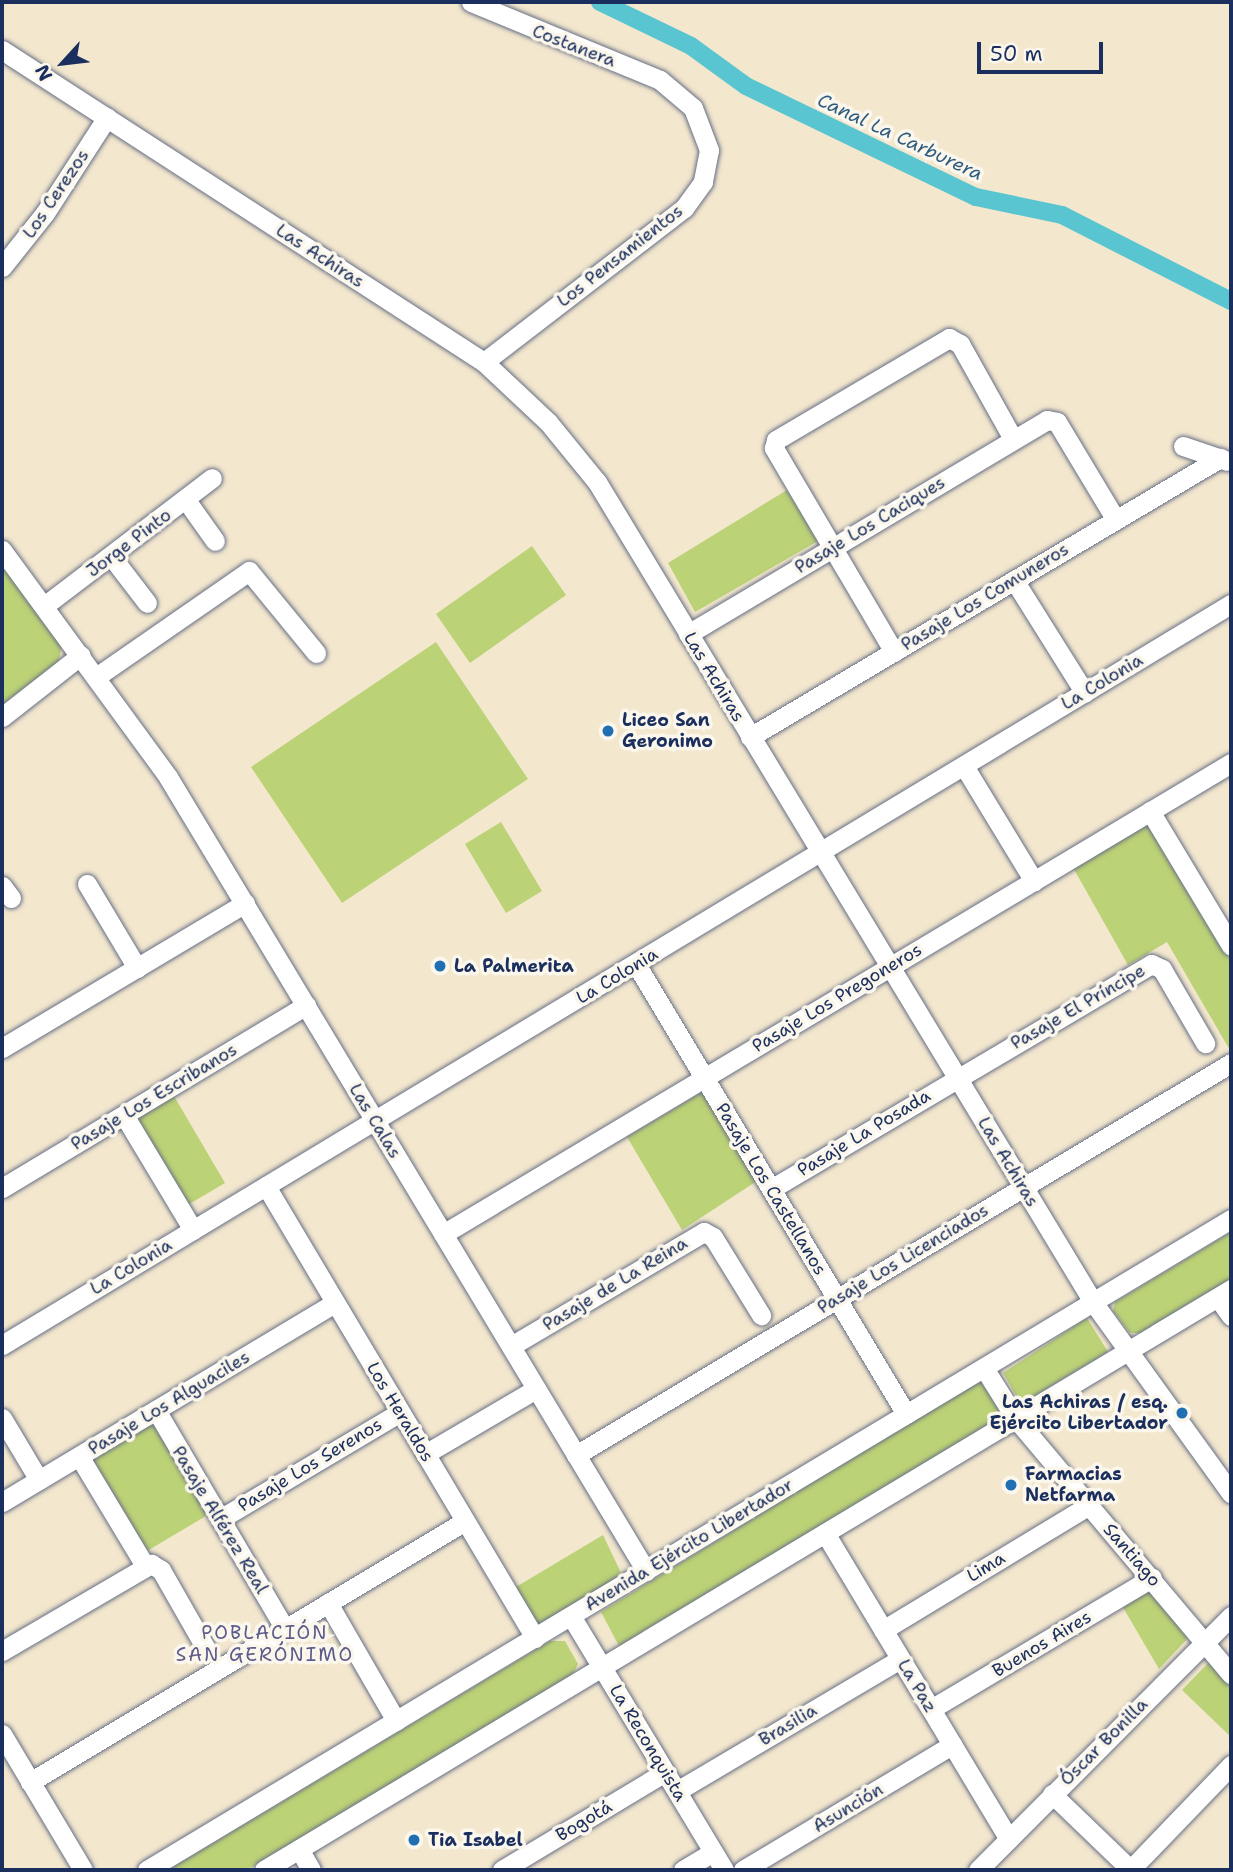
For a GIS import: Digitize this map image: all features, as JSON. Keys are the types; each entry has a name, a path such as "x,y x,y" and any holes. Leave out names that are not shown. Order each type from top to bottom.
{"street":[{"name":"Costanera","path":"471,2 642,72 676,91"},
{"name":"Las Achiras","path":"2,50 484,362 548,422 597,482 1093,1302 1231,1493"},
{"name":"Los Pensamientos","path":"484,362 684,208 697,192 707,172 708,141 700,119 676,91"},
{"name":"Los Cerezos","path":"2,267 46,213 107,117"},
{"path":"894,652 774,443 949,338 960,344 1013,439"},
{"name":"Pasaje Los Caciques","path":"688,635 1013,439 1054,420 1116,520"},
{"path":"1183,446 1226,460"},
{"name":"Pasaje Los Comuneros","path":"750,737 1116,520 1226,460"},
{"name":"Jorge Pinto","path":"44,606 212,478"},
{"path":"186,500 215,541"},
{"name":"Las Calas","path":"2,550 168,776 646,1571"},
{"path":"111,556 147,603"},
{"path":"96,677 248,571 316,653"},
{"path":"1014,580 1085,693"},
{"name":"La Colonia","path":"2,1345 1231,604"},
{"path":"2,717 81,656"},
{"name":"Pasaje Los Pregoneros","path":"443,1234 1231,763"},
{"path":"964,766 1034,881"},
{"path":"1150,811 1224,917 1231,946"},
{"path":"87,884 137,968"},
{"path":"2,1048 245,904"},
{"name":"Pasaje Los Castellanos","path":"636,964 906,1415"},
{"name":"Pasaje El Príncipe","path":"957,1077 1151,964 1162,969 1205,1043"},
{"name":"Pasaje Los Escribanos","path":"3,1185 306,1005"},
{"name":"Pasaje Los Licenciados","path":"576,1455 1231,1063"},
{"name":"Pasaje La Posada","path":"771,1189 957,1077"},
{"path":"124,1115 193,1230"},
{"name":"Los Heraldos","path":"266,1186 535,1638"},
{"name":"Avenida Ejército Libertador","path":"147,1870 1231,1219"},
{"name":"Pasaje de La Reina","path":"510,1346 704,1232 711,1234 761,1315"},
{"path":"264,1870 1224,1294 1231,1316"},
{"name":"Pasaje Los Alguaciles","path":"2,1502 335,1303"},
{"name":"Santiago","path":"984,1368 1016,1419 1205,1639 1231,1674"},
{"path":"425,1454 536,1389"},
{"name":"Pasaje Alférez Real","path":"156,1410 285,1629"},
{"name":"Pasaje Los Serenos","path":"220,1519 400,1412"},
{"path":"2,1418 39,1480"},
{"path":"79,1456 145,1566"},
{"name":"Lima","path":"883,1630 1089,1505"},
{"path":"30,1782 465,1521"},
{"name":"La Paz","path":"825,1533 1009,1839"},
{"path":"2,1651 145,1566 155,1564 205,1647"},
{"name":"Buenos Aires","path":"931,1709 1153,1578"},
{"path":"328,1604 396,1721"},
{"name":"La Reconquista","path":"571,1616 724,1870"},
{"name":"Óscar Bonilla","path":"984,1868 1052,1794 1231,1616"},
{"name":"Brasilia","path":"677,1791 900,1658"},
{"path":"2,1734 83,1870"},
{"name":"Asunción","path":"743,1870 953,1745"},
{"path":"1052,1794 1131,1870 1231,1765"},
{"name":"Bogotá","path":"502,1870 665,1772"},
{"path":"299,1849 311,1870"},
{"path":"683,1870 713,1852"}],"green space":[{"path":"787,490 818,541 695,612 668,563"},
{"path":"532,546 566,595 470,663 436,614"},
{"path":"2,562 62,643 59,661 2,705"},
{"path":"436,642 528,779 342,903 251,767"},
{"path":"1150,817 1231,954 1231,1052 1167,942 1128,965 1071,864"},
{"path":"501,822 542,891 506,913 465,844"},
{"path":"705,1090 760,1179 682,1230 627,1137"},
{"path":"174,1096 225,1183 186,1206 136,1120"},
{"path":"1231,1232 1231,1280 1143,1333 1130,1333 1113,1311 1115,1302"},
{"path":"1087,1318 1108,1352 1021,1404 1003,1373"},
{"path":"980,1379 1004,1417 619,1646 601,1612"},
{"path":"160,1424 211,1513 147,1551 93,1460 150,1425"},
{"path":"603,1535 623,1577 540,1629 516,1587"},
{"path":"1150,1586 1189,1637 1159,1669 1121,1604"},
{"path":"550,1641 565,1641 578,1664 571,1678 247,1870 168,1870"},
{"path":"1213,1658 1231,1682 1231,1737 1182,1690"}],"waterway":[{"name":"Canal La Carburera","path":"600,2 691,46 746,86 976,197 1062,215 1231,301"}],"place":[{"name":"Liceo San Geronimo","path":"608,731"},
{"name":"La Palmerita","path":"440,966"},
{"name":"Las Achiras / esq. Ejército Libertador","path":"1182,1413"},
{"name":"Farmacias Netfarma","path":"1011,1485"},
{"name":"Tia Isabel","path":"414,1840"}],"district":[{"name":"POBLACIÓN SAN GERÓNIMO","path":"265,1644"}]}
